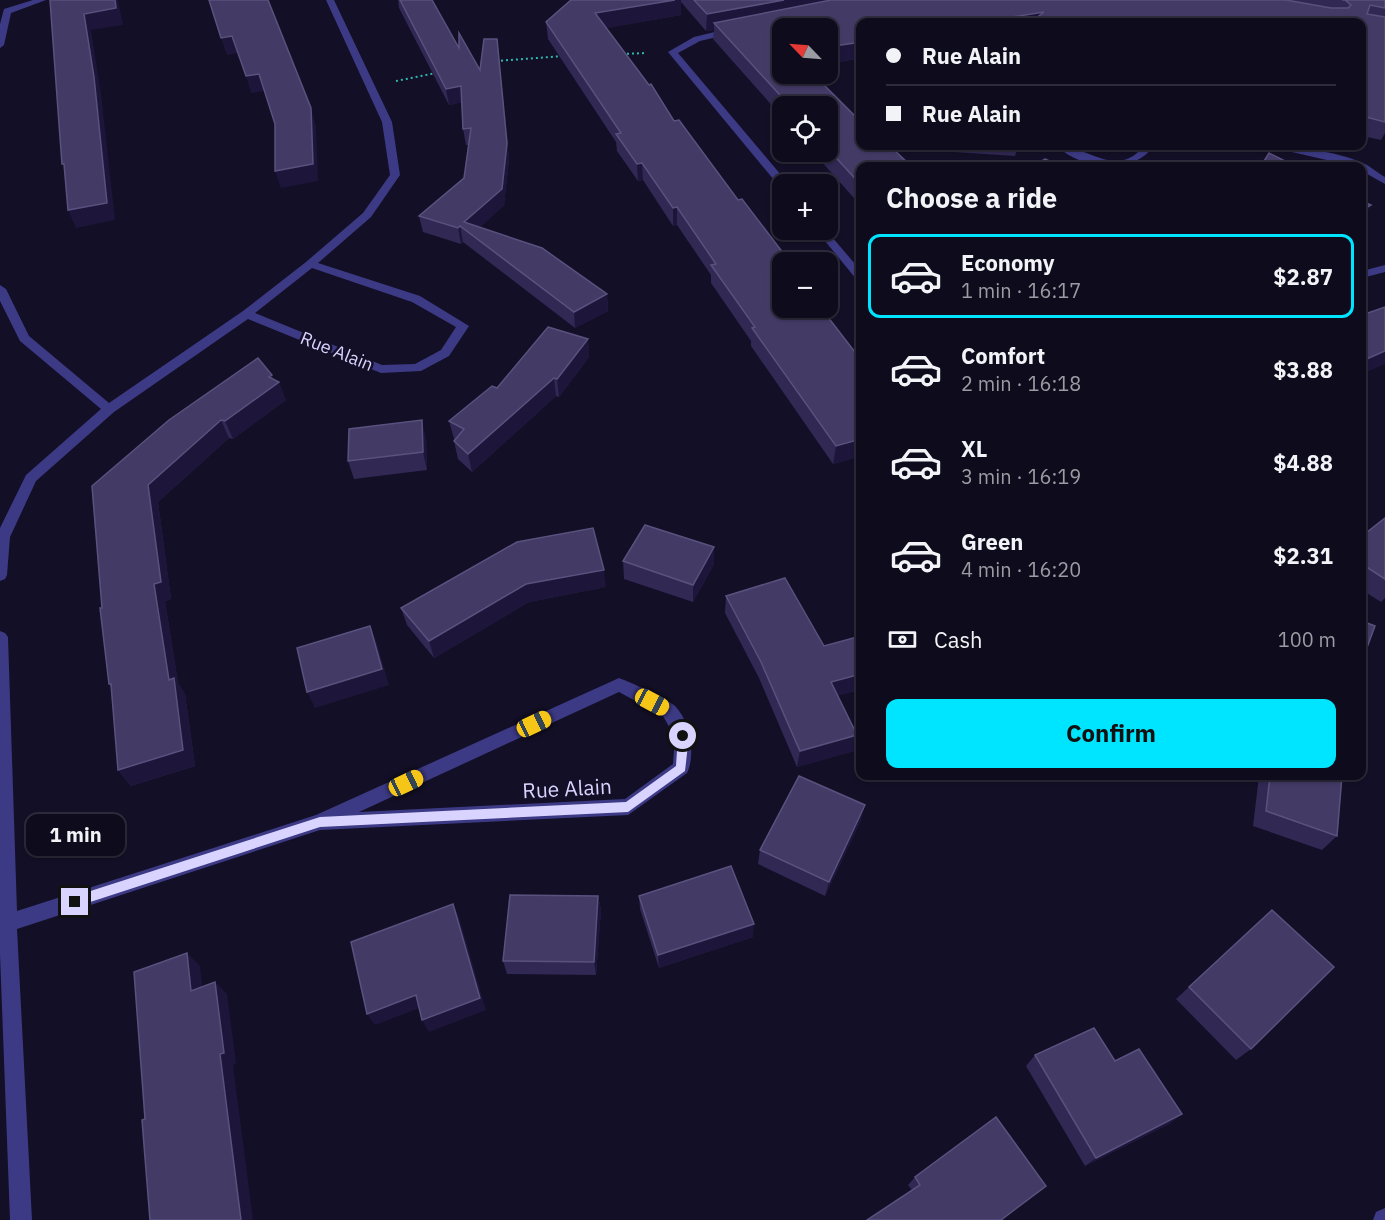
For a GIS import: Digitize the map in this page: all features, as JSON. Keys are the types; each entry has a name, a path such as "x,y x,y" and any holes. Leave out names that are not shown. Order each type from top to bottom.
{"street":[{"path":"0,45 7,11 42,0"},
{"path":"0,575 3,537 31,478 109,409 247,314 310,264 367,215 394,175 387,122 330,0"},
{"path":"741,29 697,39 673,52 775,174"},
{"path":"1069,150 1084,158 1118,162 1133,159 1146,150"},
{"path":"1293,150 1347,162"},
{"path":"1366,169 1385,181"},
{"path":"829,240 856,272"},
{"name":"Rue Alain","path":"247,314 381,369 417,369 445,353 463,326 416,298 310,264"},
{"path":"1366,274 1385,268"},
{"path":"0,289 24,338 109,409"},
{"path":"0,637 8,923 21,1220"},
{"name":"Rue Alain","path":"8,923 320,822 619,685 669,711 683,736 681,768 628,807 320,822"}],"path":[{"path":"618,54 673,52"},
{"path":"497,61 573,56"},
{"path":"372,86 440,72"}],"building":[{"path":"50,0 115,0 116,8 84,14 94,77 107,203 68,210 64,164 62,164"},
{"path":"209,0 268,0 311,108 313,164 275,171 275,124 259,74 246,76 232,36 221,38"},
{"path":"400,0 432,0 459,48 459,33 480,70 484,39 497,39 507,143 502,189 464,222 542,248 607,294 574,312 460,226 458,228 419,216 464,178 471,128 463,129 461,86 446,89"},
{"path":"571,0 675,0 595,13 649,85 651,84 674,121 679,120 738,200 742,199 782,252 772,252 772,318 829,318 856,354 856,440 836,446 752,328 755,327 711,265 716,264 677,207 673,208 642,163 637,164 616,134 621,133 546,22"},
{"path":"694,0 784,0 707,14"},
{"path":"831,0 1286,0 1331,8 1348,8 1351,5 1345,0 1385,0 1385,8 1370,5 1367,14 1385,17 1385,122 1366,117 1366,18 1036,18 1044,12 1006,18 856,18 856,43 838,45 838,18 772,18 772,84 823,84 835,96 781,96 714,23"},
{"path":"838,99 856,117 856,150 894,150 907,162 856,162 856,180 838,160"},
{"path":"1269,153 1287,162 1263,162"},
{"path":"1385,307 1385,351 1366,359 1366,314"},
{"path":"548,327 588,339 557,379 554,378 468,454 454,441 464,429 449,421 492,386 497,388"},
{"path":"258,358 272,375 269,377 279,382 225,421 221,420 148,485 161,582 154,584 169,680 174,678 183,750 118,770 111,684 109,684 100,608 102,608 92,486 169,420"},
{"path":"422,420 423,452 348,461 349,429"},
{"path":"1385,518 1385,579 1366,567 1366,533"},
{"path":"645,525 714,547 693,585 623,561"},
{"path":"593,528 604,570 526,584 429,641 401,608 517,542"},
{"path":"785,578 824,646 856,637 856,675 831,682 856,735 800,751 761,662 726,596"},
{"path":"1366,623 1375,626 1366,650"},
{"path":"370,626 382,669 307,692 297,648"},
{"path":"799,776 865,805 829,882 760,850"},
{"path":"1270,780 1342,780 1337,836 1266,811"},
{"path":"731,866 754,924 658,955 639,896"},
{"path":"510,895 598,896 594,962 503,961"},
{"path":"453,904 480,998 422,1020 416,995 367,1014 351,942"},
{"path":"1272,910 1334,967 1251,1049 1189,987"},
{"path":"187,953 191,991 215,982 224,1053 220,1054 241,1220 150,1220 134,972"},
{"path":"1094,1028 1115,1061 1139,1049 1182,1114 1096,1158 1035,1055"},
{"path":"996,1117 1046,1186 1001,1220 867,1220 920,1185 915,1177"}],"route":[{"path":"75,902 320,822 628,807 681,768 683,736"}]}
